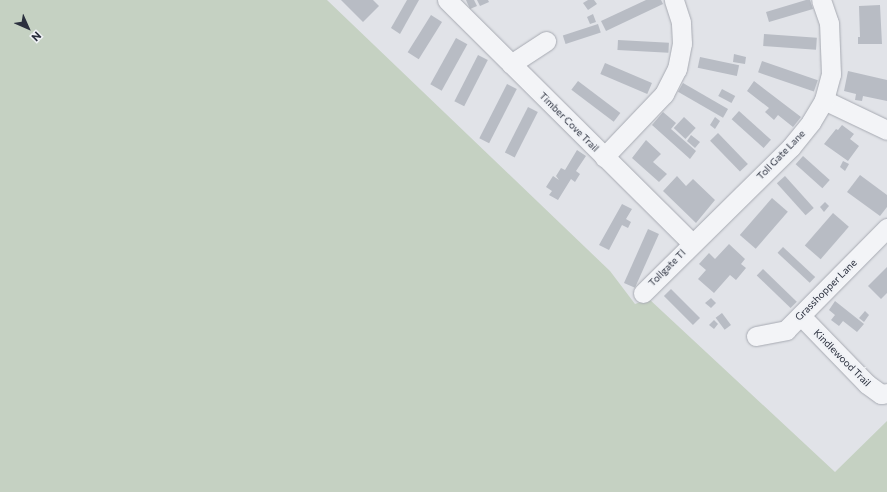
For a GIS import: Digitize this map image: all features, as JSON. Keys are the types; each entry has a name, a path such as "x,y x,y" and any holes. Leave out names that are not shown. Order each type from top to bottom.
{"street":[{"name":"Timber Cove Trail","path":"447,0 692,243"},
{"path":"604,156 664,94 677,69 682,43 681,22 674,0"},
{"name":"Toll Gate Lane","path":"692,243 791,147 812,122 824,100 831,74 832,50 829,23 821,0"},
{"path":"511,64 546,41"},
{"path":"824,100 887,130"},
{"name":"Grasshopper Lane","path":"756,336 786,330 887,228"},
{"name":"Tollgate Tl","path":"642,293 692,243"},
{"name":"Kindlewood Trail","path":"801,316 867,384 881,394 887,393"}],"green space":[{"path":"0,0 327,0 610,271 635,304 649,299 835,472 887,421 887,492 0,492"}],"building":[{"path":"341,0 373,0 379,6 363,22"},
{"path":"407,0 419,0 400,34 391,28"},
{"path":"466,0 474,0 477,6 470,9"},
{"path":"477,0 488,0 489,2 480,6"},
{"path":"588,0 594,0 597,4 588,10 583,3"},
{"path":"646,0 661,0 663,4 606,31 601,21"},
{"path":"810,0 813,9 769,22 766,12"},
{"path":"880,5 882,44 858,44 858,37 860,37 859,6"},
{"path":"593,14 596,22 590,24 587,17"},
{"path":"431,15 442,22 419,59 408,52"},
{"path":"598,24 601,33 566,44 563,35"},
{"path":"764,34 817,38 816,50 763,46"},
{"path":"456,38 467,44 442,91 430,84"},
{"path":"618,40 669,43 668,53 617,50"},
{"path":"734,54 746,57 745,64 733,62"},
{"path":"478,55 488,60 464,106 454,101"},
{"path":"700,57 739,65 737,76 698,68"},
{"path":"762,61 818,80 814,92 758,72"},
{"path":"605,63 652,83 647,94 600,74"},
{"path":"848,71 887,80 887,101 863,96 862,101 855,100 856,94 844,91"},
{"path":"578,81 620,113 614,122 571,90"},
{"path":"754,81 801,117 793,127 778,115 774,120 765,112 769,108 747,91"},
{"path":"683,83 728,109 723,118 678,92"},
{"path":"507,84 517,89 489,143 479,138"},
{"path":"722,89 735,96 731,103 718,96"},
{"path":"528,107 538,112 515,157 505,152"},
{"path":"739,111 771,140 764,148 732,119"},
{"path":"663,112 676,123 671,129 696,151 690,159 652,125"},
{"path":"684,117 696,128 685,139 674,128"},
{"path":"715,117 720,121 715,129 710,125"},
{"path":"842,125 854,134 850,139 859,146 848,161 824,144 836,129 838,130"},
{"path":"718,133 748,164 740,172 710,141"},
{"path":"691,135 700,142 695,148 687,141"},
{"path":"646,140 661,154 653,162 667,174 659,182 632,158"},
{"path":"577,150 586,156 576,171 580,174 575,182 571,179 558,200 549,195 552,191 546,187 553,176 559,180 556,176 561,168 565,170"},
{"path":"803,156 830,180 822,188 796,164"},
{"path":"843,161 849,164 845,171 840,167"},
{"path":"860,175 887,195 887,207 880,216 847,192"},
{"path":"677,176 686,186 693,179 715,200 696,223 663,191"},
{"path":"785,176 814,208 806,215 777,183"},
{"path":"772,198 788,212 756,249 740,235"},
{"path":"825,202 829,206 824,212 820,207"},
{"path":"622,204 632,209 626,219 631,222 628,228 622,225 609,250 599,245"},
{"path":"833,213 849,227 821,259 805,245"},
{"path":"648,229 659,234 635,288 624,283"},
{"path":"729,244 745,259 741,264 746,268 736,280 730,275 714,293 698,279 706,270 699,264 709,253 715,259"},
{"path":"783,247 815,277 810,283 778,253"},
{"path":"887,267 887,293 881,299 868,286"},
{"path":"763,269 797,302 791,308 757,275"},
{"path":"671,289 700,318 693,325 664,296"},
{"path":"711,298 716,303 711,308 705,303"},
{"path":"835,301 864,324 857,332 843,321 839,326 831,320 835,315 829,310"},
{"path":"865,311 869,315 864,322 859,318"},
{"path":"722,313 731,325 725,330 716,318"},
{"path":"714,320 718,324 714,329 709,325"}]}
